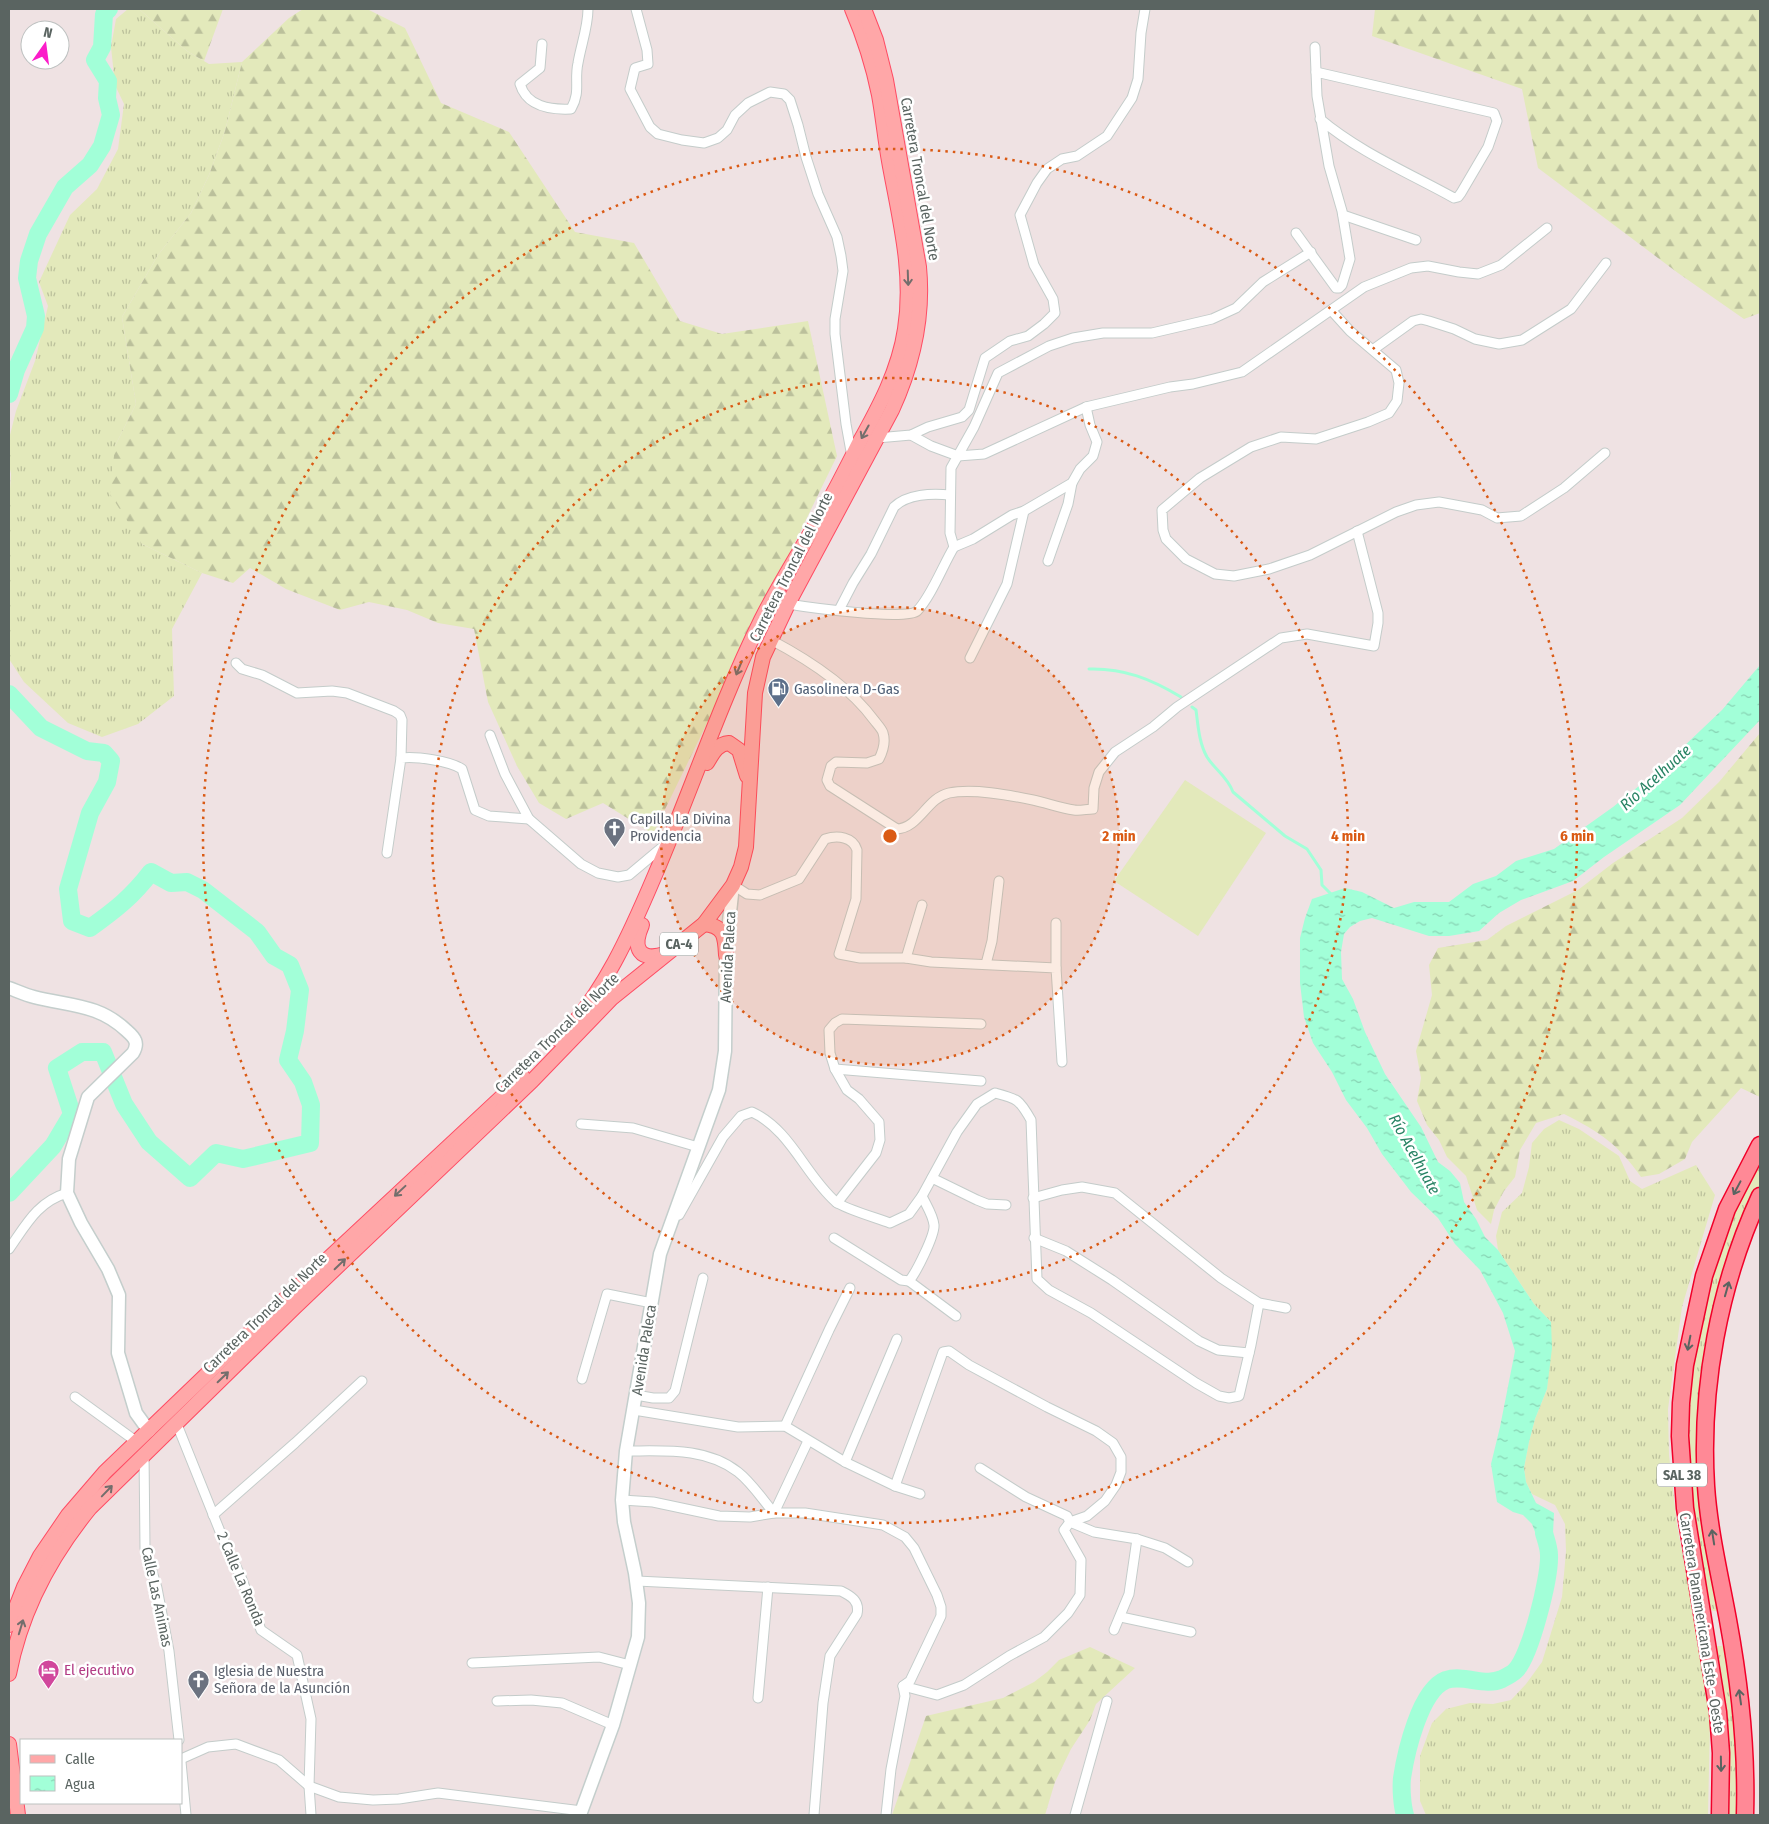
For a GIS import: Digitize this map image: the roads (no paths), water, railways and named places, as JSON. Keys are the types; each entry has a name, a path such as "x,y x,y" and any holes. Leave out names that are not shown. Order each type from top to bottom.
{"highway":[{"name":"Carretera Panamericana Este - Oeste","path":"1720,1815 1721,1753 1718,1720 1709,1649 1688,1535 1682,1482 1681,1403 1685,1365 1704,1276 1715,1240 1727,1209 1760,1145"},
{"name":"Carretera Panamericana Este - Oeste","path":"1745,1815 1745,1753 1740,1700 1706,1488 1705,1438 1707,1398 1713,1350 1725,1297 1750,1218 1760,1196"},
{"path":"1701,1609 1706,1615 1715,1618 1720,1616 1725,1605"},
{"path":"1709,1649 1717,1640 1732,1643"}],"main road":[{"name":"Carretera Troncal del Norte","path":"9,1674 22,1621 31,1600 54,1559 76,1526 140,1448 149,1431 285,1299 533,1068 568,1030 591,1000 622,950 762,618 826,507 876,412 892,376 902,346 909,300 905,246 879,95 867,45 852,9"},
{"name":"Carretera Troncal del Norte","path":"9,1625 31,1571 51,1539 68,1515 105,1472 176,1422 532,1081 612,998 704,924 732,885 744,857 755,693 763,657 788,604 899,394 917,333 921,286 919,266 886,80 876,40 864,9"},
{"path":"691,788 717,747 725,743 732,744 739,750 750,786"},
{"path":"668,953 656,957 647,957 638,949 637,937 668,861 682,811"},
{"name":"Avenida Paleca","path":"581,1813 613,1725 638,1637 639,1603 637,1581 624,1522 622,1500 626,1451 660,1254 719,1090 725,1051 726,956 732,885"},
{"path":"704,924 714,925 721,930 725,942 726,956"},
{"path":"9,988 32,997 91,1009 105,1014 123,1026 136,1041 135,1050 130,1057 88,1097 78,1123 69,1159 67,1193 81,1223 108,1269 119,1295 118,1353 136,1413 149,1431"},
{"path":"9,1744 18,1815"}],"street":[{"path":"542,44 540,68 520,84 523,94 528,100 540,105 558,110 570,109 575,102 578,86 577,66 588,9"},
{"path":"636,9 647,50 648,64 635,68 630,89 650,127 658,134 704,143 718,138 727,130 735,115 748,103 770,92 784,94 790,100 818,194 837,237 841,256 843,271 835,319 835,334 852,457"},
{"path":"877,438 911,435 928,427 962,417 969,410 985,358 1010,341 1028,336 1055,313 1053,299 1034,265 1020,215 1037,183 1047,169 1062,159 1077,156 1107,136 1132,98 1138,79 1144,9"},
{"path":"1315,47 1320,119 1329,166 1343,215 1350,259 1342,285 1339,288 1339,304"},
{"path":"1316,72 1494,113 1498,121 1484,155 1461,193 1458,197 1454,198 1362,149 1320,119"},
{"path":"1343,215 1416,240"},
{"path":"911,435 931,446 958,456 984,454 1086,407 1170,386 1193,384 1242,372 1364,287 1411,268 1428,266 1478,274 1501,265 1548,228"},
{"path":"1296,233 1336,288 1339,288"},
{"path":"954,547 950,533 950,468 974,427 998,373 1049,346 1074,338 1103,333 1152,333 1212,319 1236,308 1263,282 1311,252"},
{"path":"1374,349 1413,321 1421,319 1454,329 1475,339 1499,344 1522,340 1571,308 1606,263"},
{"path":"1331,310 1350,331 1374,349 1396,370 1399,383 1398,401 1389,413 1316,439 1281,437 1251,447 1200,478 1162,510 1163,530 1166,539 1186,559 1215,574 1234,576 1269,569 1310,555 1402,509 1439,502 1482,510 1497,518 1521,516 1564,488 1588,470 1605,453"},
{"path":"1048,561 1068,504 1072,483 1080,469 1093,456 1098,442 1090,425 1086,407"},
{"path":"788,604 910,615 917,611 934,585 943,564 954,547 973,539 1012,515 1024,511 1072,483"},
{"path":"839,610 871,554 894,507 899,502 914,496 950,495"},
{"path":"970,658 1007,584 1024,511"},
{"path":"772,640 828,676 869,713 883,732 883,751 879,759 867,763 836,762 830,766 827,780 830,786 897,830 904,829 934,800 948,793 983,793 1032,800 1075,811 1093,809 1094,788 1099,772 1115,752 1153,727 1177,707 1282,638 1308,634 1374,646 1378,613 1356,531"},
{"path":"236,664 242,669 262,675 297,693 332,691 347,693 400,715 402,720 401,758 387,853"},
{"path":"490,735 505,774 529,819 580,864 598,873 618,877 629,875 670,840"},
{"path":"401,758 436,761 457,766 462,770 475,810 489,816 529,819"},
{"path":"732,885 747,894 760,896 774,891 799,879 825,840 832,837 850,840 855,844 857,850 856,899 839,954 860,958 906,958 931,962 1056,968"},
{"path":"986,964 992,941 999,881"},
{"path":"906,958 922,905"},
{"path":"1056,923 1056,968 1062,1062"},
{"path":"838,1203 876,1153 880,1140 879,1122 859,1099 847,1090 836,1069 830,1053 829,1030 842,1019 981,1024"},
{"path":"836,1069 981,1081"},
{"path":"660,1254 685,1204 723,1137 741,1116 752,1112 763,1117 779,1131 838,1203 890,1223 909,1214 922,1196 957,1132 977,1104 995,1093 1020,1102 1031,1120 1037,1279 1049,1290 1090,1313 1196,1383 1219,1396 1229,1398 1239,1396 1259,1302"},
{"path":"581,1124 633,1128 698,1148"},
{"path":"932,1178 982,1202 1006,1205"},
{"path":"1033,1198 1082,1187 1115,1193 1220,1278 1259,1302 1286,1308"},
{"path":"9,1249 44,1204 54,1197 67,1193"},
{"path":"909,1281 915,1275 934,1230 932,1216 922,1196"},
{"path":"834,1238 900,1280 909,1281 956,1316"},
{"path":"1034,1238 1066,1251 1112,1280 1199,1341 1218,1350 1249,1353"},
{"path":"636,1394 653,1398 669,1398 675,1391 703,1278"},
{"path":"786,1426 850,1288"},
{"path":"582,1379 607,1294 652,1303"},
{"path":"845,1462 897,1338"},
{"path":"895,1486 943,1352 949,1351 969,1365 1046,1407 1096,1431 1113,1443 1121,1458 1121,1472 1116,1485 1105,1501 1087,1516 1070,1522 1064,1530 1081,1560 1080,1595 1068,1613 1044,1637 964,1685 937,1695 903,1686"},
{"path":"213,1515 362,1382"},
{"path":"75,1397 140,1448"},
{"path":"634,1410 738,1427 786,1426 845,1462 895,1486 920,1494"},
{"name":"2 Calle La Ronda","path":"176,1422 213,1515 241,1578 260,1630 297,1655 311,1719 309,1786 312,1815"},
{"path":"774,1513 808,1441"},
{"name":"Calle Las Animas","path":"140,1448 145,1548 157,1588 169,1651 179,1739"},
{"path":"626,1451 689,1452 720,1461 738,1472 774,1513"},
{"path":"980,1468 1026,1497 1066,1516 1070,1522 1094,1532 1137,1539 1165,1548 1188,1562"},
{"path":"622,1500 653,1502 718,1516 750,1517 774,1513 805,1513 883,1525 904,1537 914,1548 941,1607 941,1616 910,1681 903,1686"},
{"path":"1114,1630 1129,1594 1137,1539"},
{"path":"637,1581 841,1591 850,1595 857,1602 857,1614 830,1656 823,1703 814,1815"},
{"path":"758,1698 768,1587"},
{"path":"1121,1616 1191,1632"},
{"path":"472,1663 599,1657 630,1665"},
{"path":"886,1815 891,1769 906,1696 903,1686"},
{"path":"497,1701 531,1700 562,1703 613,1725"},
{"path":"1075,1815 1106,1701"},
{"path":"182,1760 208,1747 236,1744 279,1760 309,1786 339,1797 373,1800 399,1799 438,1793 581,1813"},
{"path":"182,1777 186,1815"}],"water":[{"path":"1760,665 1760,720 1680,805 1604,857 1573,881 1521,900 1499,913 1479,931 1449,936 1429,936 1372,918 1360,921 1350,927 1344,934 1341,952 1342,979 1353,999 1365,1032 1385,1074 1421,1127 1438,1162 1450,1171 1460,1183 1464,1202 1476,1219 1485,1237 1498,1250 1534,1304 1551,1322 1552,1348 1547,1389 1535,1419 1524,1468 1526,1482 1536,1503 1554,1513 1549,1556 1538,1540 1532,1524 1523,1515 1513,1512 1497,1502 1491,1464 1515,1351 1503,1313 1480,1270 1455,1244 1438,1218 1411,1192 1382,1154 1367,1128 1346,1100 1332,1072 1313,1043 1304,1017 1300,983 1300,938 1312,899 1345,888 1362,892 1394,908 1414,902 1449,902 1473,884 1496,876 1516,861 1554,849 1613,807 1660,769 1722,710"}],"waterway":[{"path":"9,394 16,370 35,328 36,316 27,278 29,261 38,234 65,187 90,165 102,146 111,115 107,98 108,81 95,60 102,47 104,14 109,9"},
{"path":"1089,669 1114,670 1137,676 1181,697"},
{"path":"9,694 41,728 87,751 104,753 111,761 107,782 90,813 68,889 72,921 90,928 123,903 151,872 171,883 187,882 203,890 257,932 274,956 290,965 300,990 295,1031 288,1060 303,1082 311,1105 310,1143 243,1159 216,1153 190,1178 149,1142 124,1104 103,1052 82,1052 57,1068 72,1114 53,1146 9,1193"},
{"path":"1192,707 1196,710 1204,752 1210,762 1228,782 1233,792 1285,836 1307,849 1321,870 1322,885 1331,894"},
{"name":"Río Acelhuate","path":"1405,1815 1402,1791 1404,1767 1416,1723 1429,1696 1437,1686 1446,1680 1460,1678 1489,1682 1495,1681 1515,1671 1521,1663 1533,1634 1543,1598 1549,1555 1544,1533"}],"place":[{"name":"Gasolinera D-Gas","path":"778,708"},
{"name":"Capilla La Divina Providencia","path":"614,847"},
{"name":"El ejecutivo","path":"48,1689"},
{"name":"Iglesia de Nuestra Señora de la Asunción","path":"198,1699"}]}
